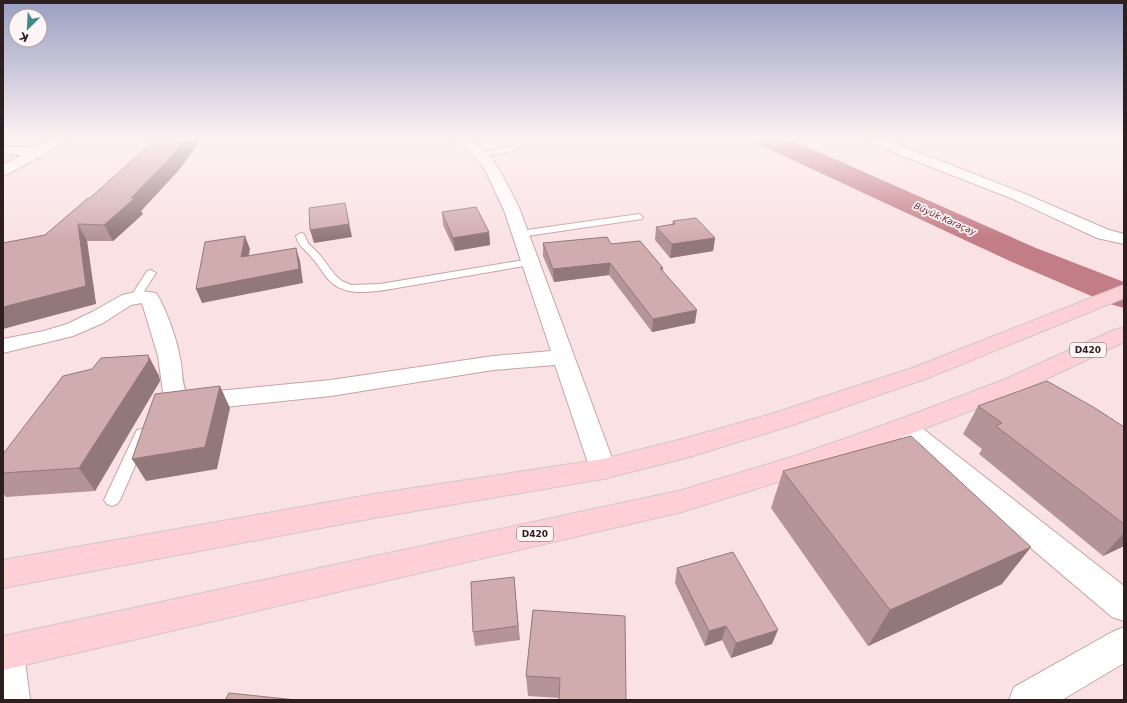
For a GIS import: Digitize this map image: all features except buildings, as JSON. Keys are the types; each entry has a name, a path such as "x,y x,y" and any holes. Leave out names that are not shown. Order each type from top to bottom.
{"highway":[{"path":"3,574 374,506 603,469 686,448 778,421 920,373 993,345 1124,291"},
{"name":"D420","path":"5,653 682,501 801,465 904,427 1010,386 1124,334"}],"street":[{"path":"493,172 512,210 603,469"},
{"path":"956,172 1018,196 1103,234 1124,239"},
{"path":"3,346 74,328 101,316 120,302 136,296 149,297 154,304 169,357 171,403 186,403 331,388 493,363 563,357"},
{"path":"1010,386 1037,401"},
{"path":"904,427 1124,606"},
{"path":"1027,700 1124,644"},
{"path":"5,653 12,700"}],"lane":[{"path":"520,234 639,217"},
{"path":"301,236 301,241 318,257 327,273 342,286 354,289 395,285 530,262"},
{"path":"136,296 151,273"},
{"path":"112,500 144,430 148,425"}],"waterway":[{"name":"Büyük Karaçay","path":"840,172 1024,255 1124,296"}]}
